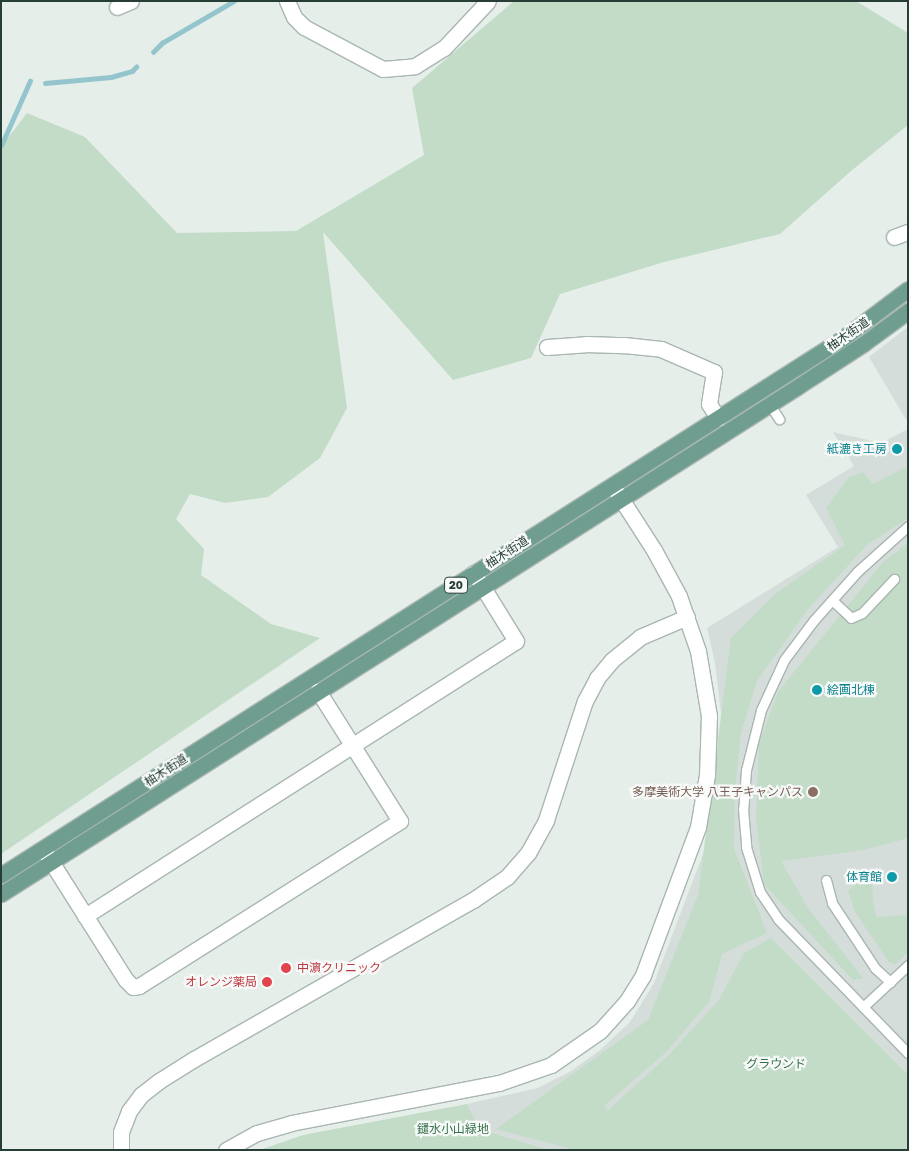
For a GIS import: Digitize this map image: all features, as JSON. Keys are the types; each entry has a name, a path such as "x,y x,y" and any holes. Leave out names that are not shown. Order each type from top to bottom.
{"main road":[{"name":"柚木街道","path":"1,875 843,338 908,289"},
{"name":"柚木街道","path":"1,894 770,405 864,344 908,311"}],"street":[{"path":"286,1 294,17 304,27 383,69 415,66 444,48 488,1"},
{"path":"547,347 586,344 624,345 661,349 714,372 709,404 718,418"},
{"path":"226,1150 258,1134 291,1123 499,1084 551,1065 573,1052 600,1031 622,1007 650,961 688,859 705,795 709,758 709,716 702,670 687,617 668,574 612,485"},
{"path":"85,916 516,640 474,574"},
{"path":"121,1150 121,1132 129,1111 141,1095 159,1081 194,1059 474,900 507,877 528,853 542,830 554,801 586,701 597,678 612,660 630,644 649,632 687,617"},
{"path":"42,848 126,980 133,987 139,986 400,821 318,691"}],"lane":[{"path":"770,405 779,419"},
{"path":"908,526 856,572 784,660 761,710 746,770 743,809 746,847 760,892 778,919 908,1053"},
{"path":"832,600 851,618 862,614 894,579"},
{"path":"826,880 832,903 876,968 890,982"},
{"path":"864,1007 908,966"}],"shaded area":[{"path":"908,327 908,423 869,357"},
{"name":"多摩美術大学 八王子キャンパス","path":"908,429 908,1150 549,1150 480,1129 467,1104 538,1088 571,1071 599,1051 630,1022 654,983 708,841 723,730 715,663 707,628 838,547 806,495 854,466 833,432 881,443"}],"green space":[{"path":"514,1 856,1 908,33 908,125 851,171 780,234 664,262 560,294 531,358 453,380 323,232 347,408 320,458 268,497 225,503 190,494 176,519 204,549 201,575 271,624 320,638 1,854 1,147 27,113 85,137 177,233 296,231 424,155 412,88"},
{"name":"グラウンド","path":"904,468 908,470 908,518 867,545 808,609 757,681 741,733 735,789 734,849 767,933 722,954 709,1002 665,1053 604,1106 608,1110 666,1058 719,1000 744,953 771,938 908,1075 908,1150 576,1150 496,1129 648,1020 698,895 731,638 775,594 845,545 826,508 848,478 863,472 873,484"},
{"path":"908,543 908,838 864,850 781,861 808,908 863,978 853,980 764,884 756,819 759,743 778,692 883,562"},
{"path":"860,880 872,885 874,908 877,917 908,915 908,952 895,965 889,962 855,912 848,891"},
{"name":"鑓水小山緑地","path":"467,1104 480,1129 549,1150 260,1150 303,1135"}],"waterway":[{"path":"153,52 162,43 234,1"},
{"path":"45,83 111,77 132,71 136,67"},
{"path":"1,146 30,81"}],"place":[{"name":"紙漉き工房","path":"897,449"},
{"name":"絵画北棟","path":"817,690"},
{"name":"多摩美術大学 八王子キャンパス","path":"813,792"},
{"name":"体育館","path":"892,877"},
{"name":"中濵クリニック","path":"286,968"},
{"name":"オレンジ薬局","path":"267,982"}]}
